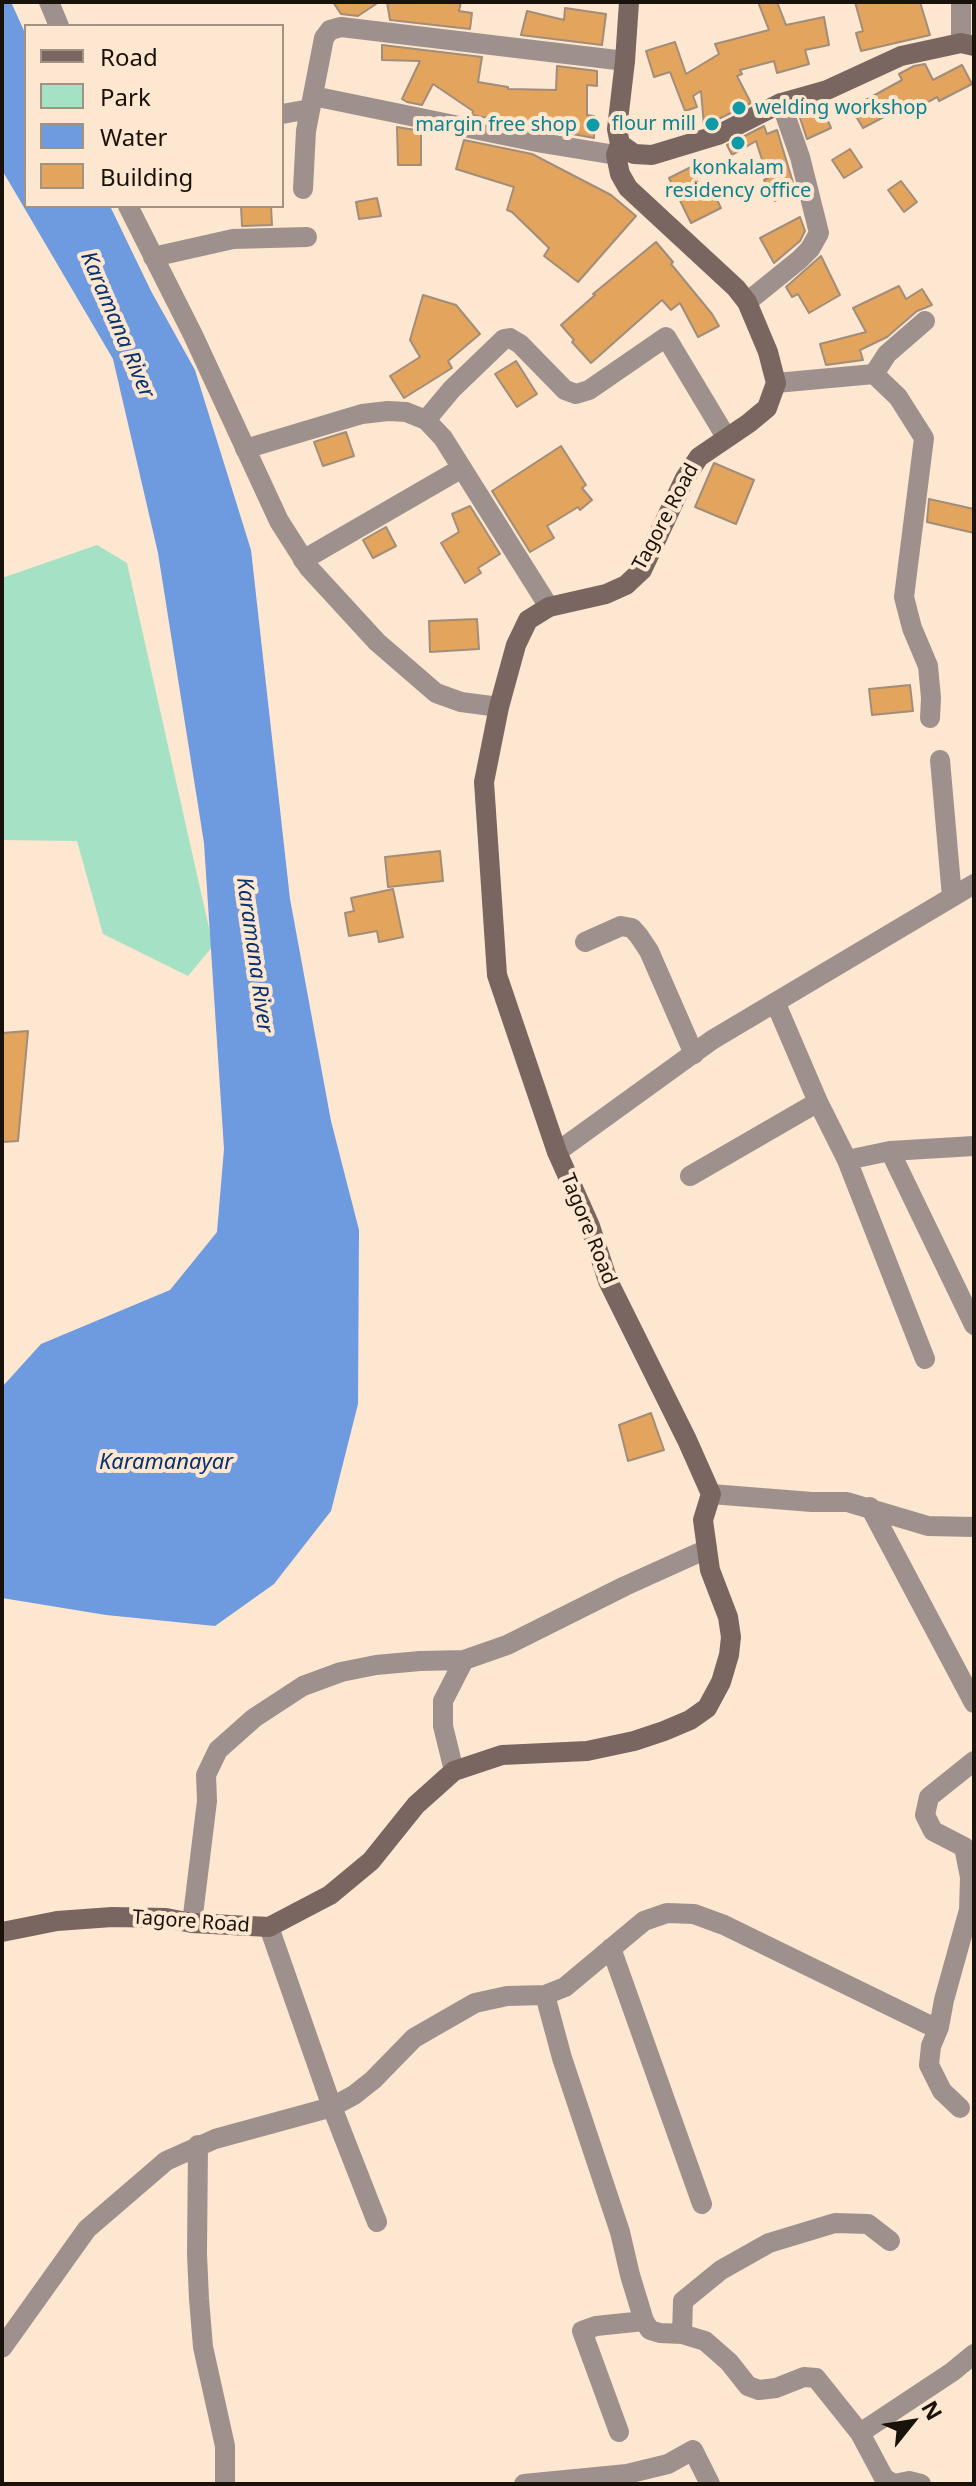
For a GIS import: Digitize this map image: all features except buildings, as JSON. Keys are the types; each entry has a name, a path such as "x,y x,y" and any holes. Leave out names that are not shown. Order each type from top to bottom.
{"street":[{"path":"49,2 58,24"},
{"path":"629,2 617,129 620,174 628,188 736,288 747,302 768,352 776,383 874,374 898,397 924,438 904,597 912,628 928,666 930,718"},
{"path":"284,113 312,102 542,143 652,155 718,135 781,103 827,90 901,56 968,45 961,2"},
{"path":"303,189 306,131 324,38 330,30 341,27 625,61"},
{"path":"747,302 799,260 819,233 800,157 781,103"},
{"path":"129,208 193,335 279,521 303,560 377,642 436,693 461,702 499,707"},
{"path":"153,257 233,239 307,237"},
{"path":"874,374 887,354 925,321"},
{"path":"426,420 452,389 504,339 510,338 520,344 565,390 576,394 589,390 666,337 726,437"},
{"name":"Tagore Road","path":"2,1932 57,1921 112,1917 166,1918 192,1923 269,1927 330,1895 351,1878 371,1861 416,1805 454,1771 502,1755 587,1751 634,1741 677,1726 707,1708 721,1682 731,1637 728,1617 710,1570 707,1549 703,1520 711,1494 608,1281 590,1226 557,1152 497,975 484,782 499,707 516,645 528,620 549,607 606,594 626,585 642,570 685,478 699,457 767,408 776,383"},
{"path":"245,449 362,414 406,412 426,420 443,438 549,607"},
{"path":"303,560 462,468"},
{"path":"940,760 952,897"},
{"path":"557,1152 712,1040 974,884"},
{"path":"585,942 621,926 632,928 649,951 694,1054"},
{"path":"776,1004 847,1160 925,1359"},
{"path":"690,1176 818,1102"},
{"path":"847,1160 890,1151 974,1146"},
{"path":"890,1151 974,1325"},
{"path":"711,1494 847,1502 928,1526 974,1527"},
{"path":"870,1507 974,1703"},
{"path":"192,1923 207,1801 206,1775 218,1750 254,1718 303,1686 341,1672 406,1662 464,1660 507,1645 707,1549"},
{"path":"454,1771 443,1726 443,1701 464,1660"},
{"path":"960,2108 942,2091 929,2065 931,2046 939,2027 969,1910 970,1877 964,1847 933,1831 925,1815 929,1797 974,1761"},
{"path":"2,2348 87,2229 166,2161 198,2145 332,2107 364,2088 414,2038 475,2003 507,1996 545,1995 565,1987 644,1921 667,1913 694,1914 724,1925 927,2024 939,2027"},
{"path":"269,1927 332,2107 377,2222"},
{"path":"611,1948 702,2204"},
{"path":"545,1995 562,2058 620,2232 644,2321 650,2330 705,2341 729,2362 748,2386 759,2390 776,2388 804,2377 816,2378 860,2433 884,2478 894,2484 909,2481 921,2484"},
{"path":"198,2145 199,2299 203,2347 225,2446 225,2484"},
{"path":"682,2334 683,2301 721,2270 769,2243 835,2223 868,2224 890,2241"},
{"path":"619,2432 582,2331 596,2326 644,2321"},
{"path":"860,2433 974,2354"},
{"path":"524,2484 627,2474 668,2464 693,2450 710,2484"}],"green space":[{"path":"97,545 127,563 213,946 188,976 103,934 77,841 2,840 2,578"}],"water":[{"name":"Karamanayar","path":"2,2 11,2 24,31 24,207 2,170"},
{"name":"Karamanayar","path":"24,208 111,208 151,291 195,370 251,550 290,899 331,1121 359,1230 358,1404 331,1511 274,1584 215,1626 106,1615 2,1598 2,1387 41,1344 170,1290 217,1232 224,1149 204,843 158,553 113,359"}],"place":[{"name":"welding workshop","path":"739,108"},
{"name":"flour mill","path":"712,124"},
{"name":"margin free shop","path":"593,125"},
{"name":"konkalam residency office","path":"738,143"}],"water label":[{"name":"Karamana River","path":"117,325"},
{"name":"Karamana River","path":"254,955"}]}
